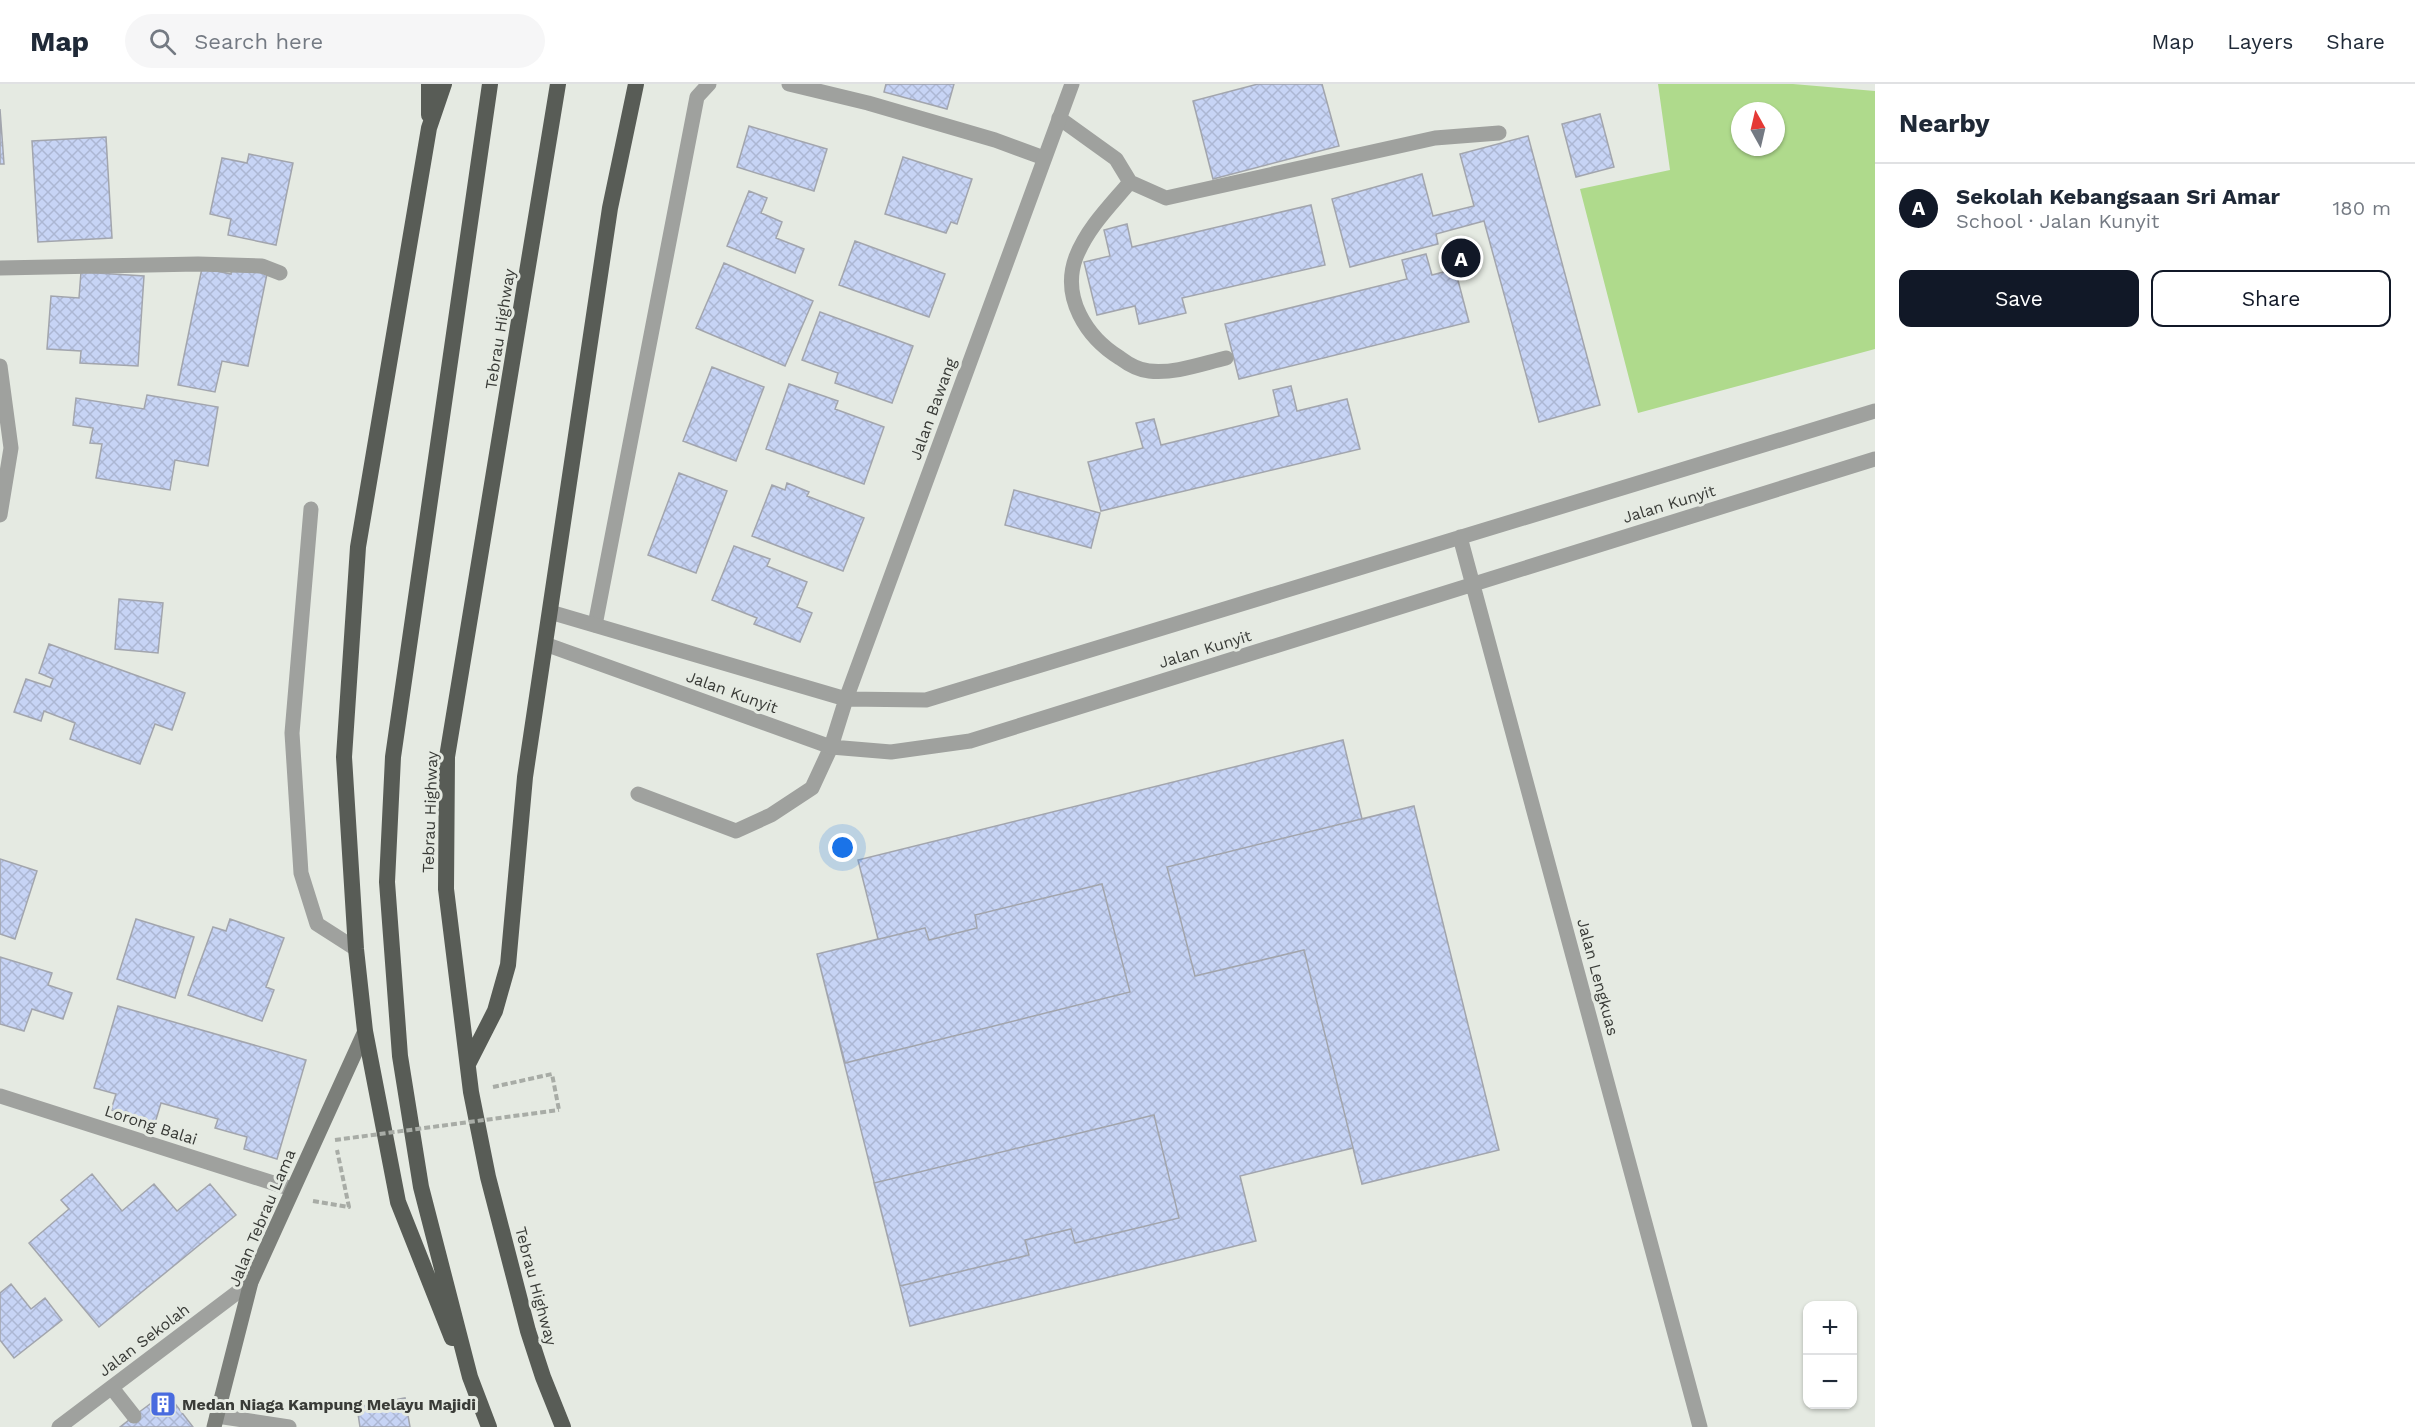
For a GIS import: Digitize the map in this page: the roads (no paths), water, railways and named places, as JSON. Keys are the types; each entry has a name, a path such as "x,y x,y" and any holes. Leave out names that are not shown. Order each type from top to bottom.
{"highway":[{"path":"429,84 429,128"},
{"path":"444,84 429,128 358,547 344,758 356,949 365,1031 398,1203 435,1300 470,1377 489,1427"},
{"path":"470,1377 421,1187 400,1056 387,882 393,757 490,84"},
{"name":"Tebrau Highway","path":"558,84 447,757 446,889 471,1092 507,1253 543,1377 563,1427"},
{"path":"468,1064 495,1011 508,965 525,777 610,208 636,84"}],"main road":[{"name":"Jalan Tebrau Lama","path":"216,1421 251,1282 365,1031"}],"street":[{"path":"595,625 697,97 709,84"},
{"path":"789,84 889,109 995,140 1044,158"},
{"name":"Jalan Bawang","path":"639,794 736,831 771,815 812,788 831,747 846,699 1072,84"},
{"path":"1059,118 1116,159 1130,182 1166,198 1435,138 1499,133"},
{"path":"1130,182 1090,227 1076,258 1071,276 1080,318 1092,336 1107,350 1132,366 1148,371 1184,369 1226,358"},
{"path":"0,268 198,264 262,266 280,273"},
{"path":"0,366 11,448 0,515"},
{"name":"Jalan Kunyit","path":"550,612 846,699 926,700 1875,411"},
{"name":"Jalan Kunyit","path":"545,644 831,747 891,752 969,741 1875,459"},
{"path":"311,509 292,733 301,873 317,924 356,949"},
{"name":"Jalan Lengkuas","path":"1460,537 1700,1427"},
{"name":"Lorong Balai","path":"0,1096 290,1193"},
{"name":"Jalan Sekolah","path":"59,1427 251,1282"},
{"path":"112,1388 134,1416"},
{"path":"216,1421 289,1427"}],"place":[{"name":"Sekolah Kebangsaan Sri Amar","path":"1461,258"},
{"name":"Medan Niaga Kampung Melayu Majidi","path":"163,1404"}]}
